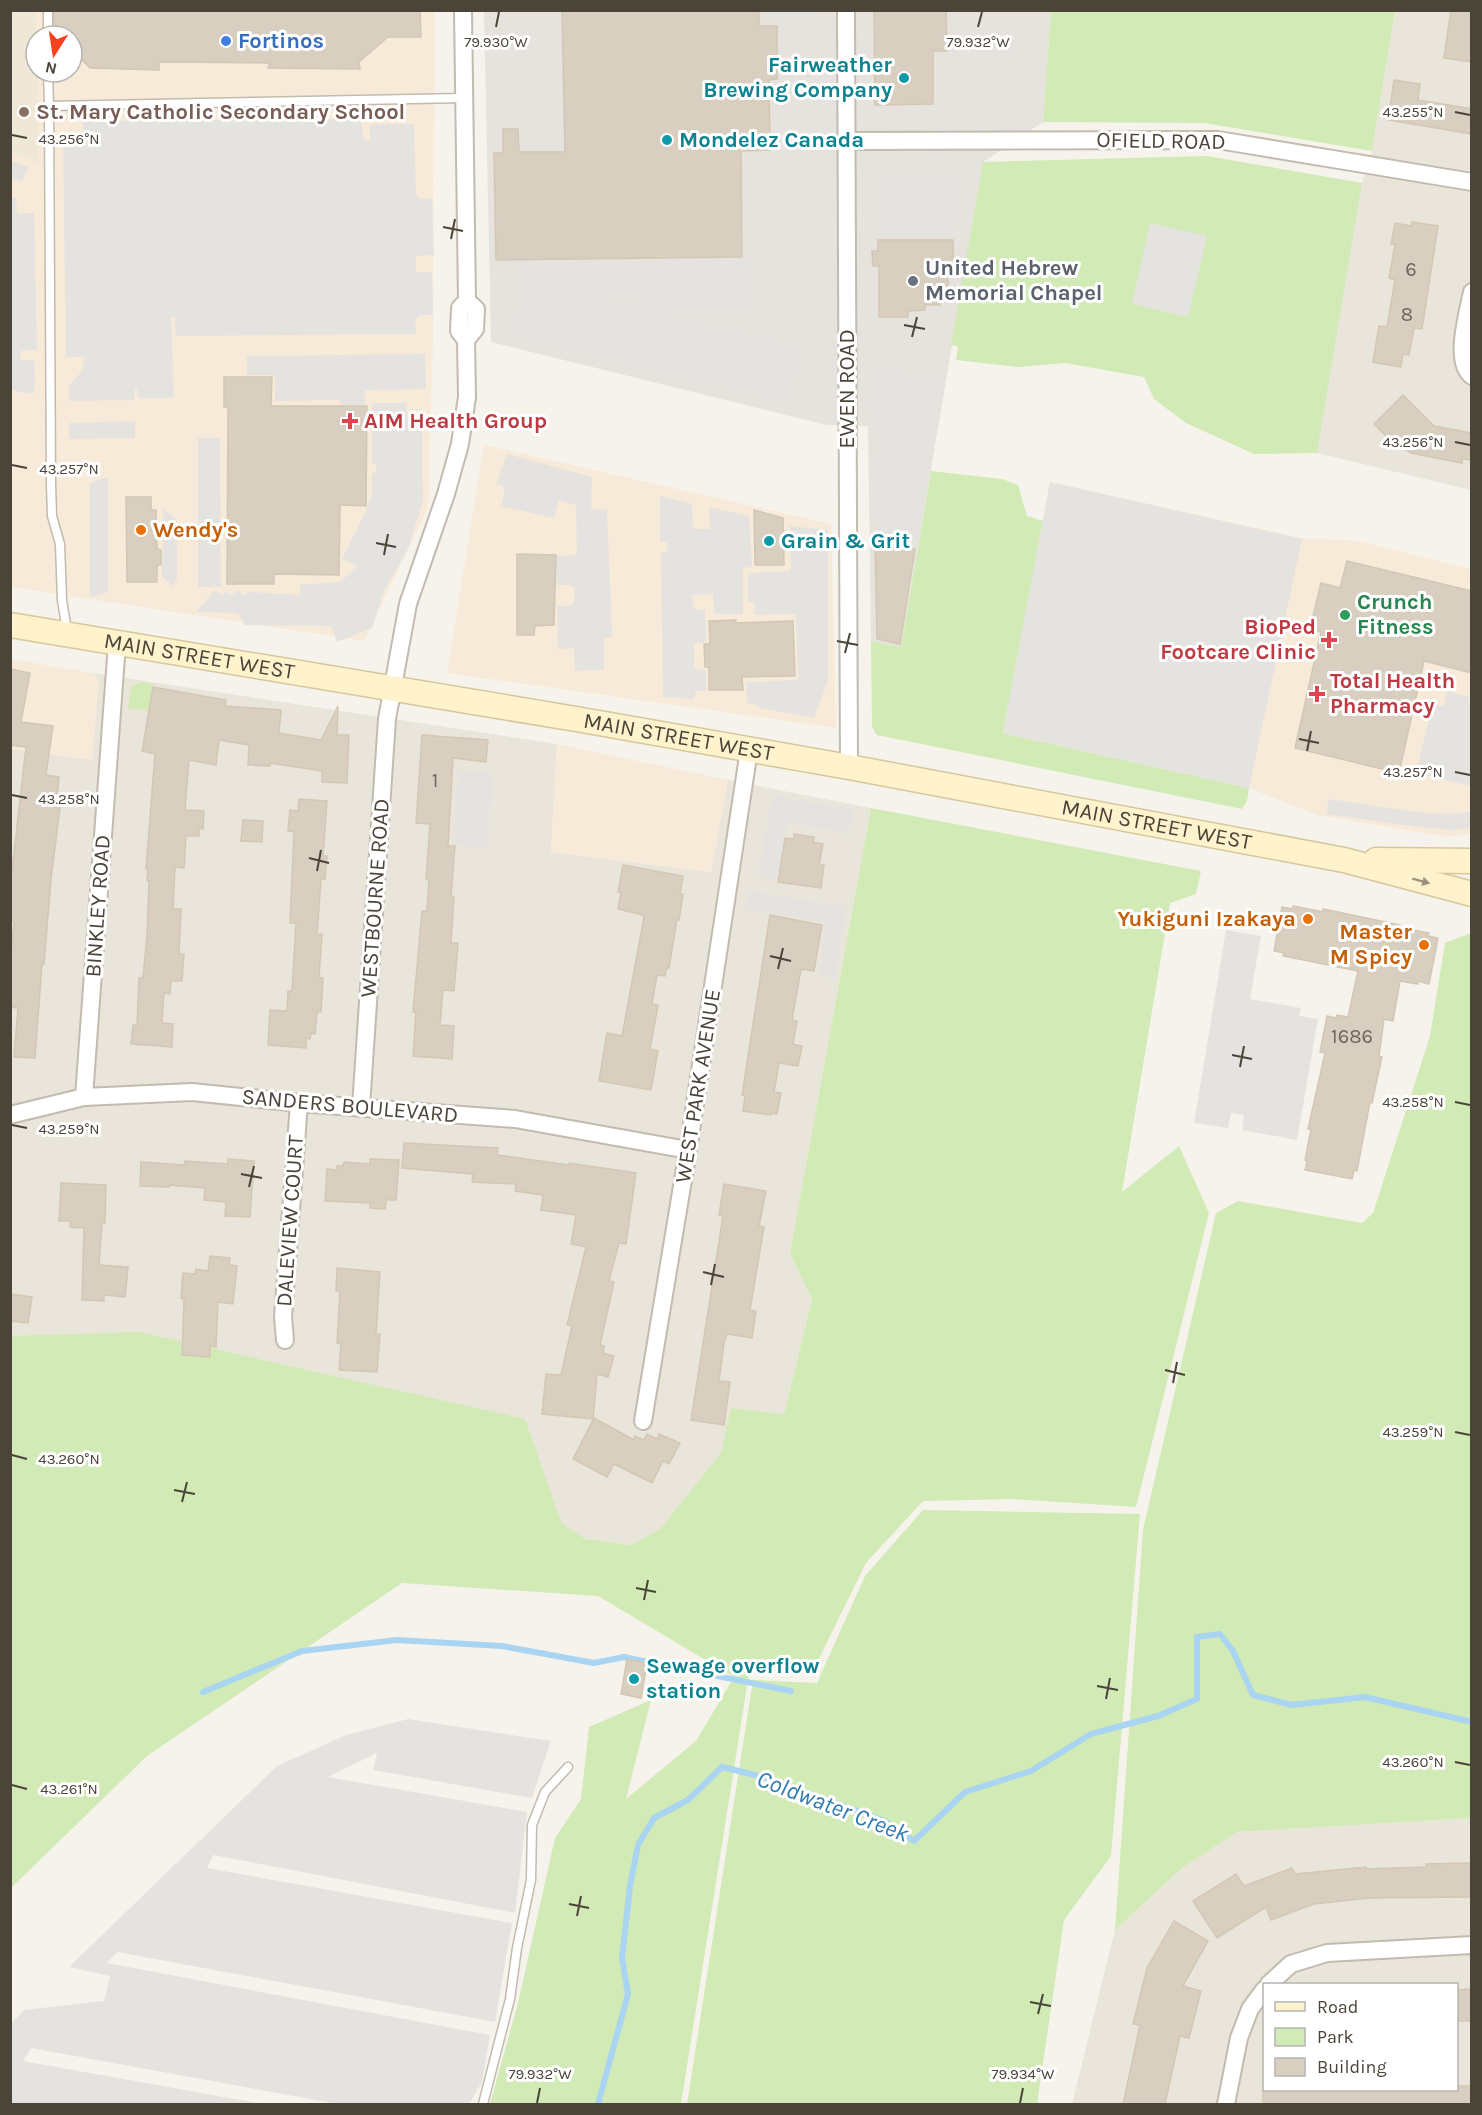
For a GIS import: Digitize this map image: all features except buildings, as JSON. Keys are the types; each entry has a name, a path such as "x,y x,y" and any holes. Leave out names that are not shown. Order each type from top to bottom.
{"main road":[{"name":"MAIN STREET WEST","path":"11,628 67,634 849,767 1344,860 1472,894"},
{"name":"MAIN STREET WEST","path":"1344,860 1469,860"}],"street":[{"name":"WESTBOURNE ROAD","path":"361,1107 387,719 408,604 446,494 460,444 467,397 466,340 459,331 460,308 467,301 463,10"},
{"name":"EWEN ROAD","path":"846,10 849,767"},
{"name":"OFIELD ROAD","path":"848,141 1218,140 1472,182"},
{"path":"1472,292 1462,362 1472,376"},
{"name":"BINKLEY ROAD","path":"84,1096 117,643"},
{"name":"WEST PARK AVENUE","path":"643,1420 688,1150 749,750"},
{"name":"SANDERS BOULEVARD","path":"10,1116 84,1096 192,1092 515,1119 688,1150"},
{"name":"DALEVIEW COURT","path":"285,1340 283,1317 299,1102"},
{"path":"1270,1983 1291,1964 1328,1953 1472,1945"},
{"path":"1226,2104 1239,2038 1250,2009 1263,1991"}],"lane":[{"path":"48,84 52,516 60,544 61,589 67,634"},
{"path":"49,106 464,98"},
{"path":"483,2104 510,1999 517,1948 531,1880 532,1825 545,1792 568,1767"}],"shaded area":[{"name":"St. Mary Catholic Secondary School","path":"10,11 36,11 36,24 24,24 24,84 37,84 39,163 11,152"},
{"path":"36,11 434,11 433,342 428,508 364,641 11,587 10,152 39,163 37,84 84,84 84,24 37,24"},
{"path":"484,11 1051,11 1043,122 983,162 901,647 871,641 868,426 827,425 491,342"},
{"path":"772,11 813,11 813,14 772,15"},
{"path":"1395,11 1471,11 1471,490 1317,453 1362,183 1372,151"},
{"path":"361,119 363,137 366,141 370,141 370,124 414,124 416,194 420,199 432,198 434,255 416,256 416,272 432,272 433,315 419,315 415,321 416,334 176,336 175,318 171,317 174,398 138,398 137,388 135,388 134,400 70,401 68,387 82,371 85,357 66,357 63,133 83,132 83,121"},
{"path":"10,161 28,167 22,182 11,178"},
{"path":"880,180 958,180 958,223 949,223 949,236 881,236"},
{"path":"11,198 16,198 17,213 34,213 37,350 20,351 21,360 34,360 33,394 11,390"},
{"path":"1150,223 1207,236 1188,317 1132,304"},
{"path":"746,259 746,312 647,312 646,297 643,294 578,296 799,351 787,399 516,333 521,311 523,262"},
{"path":"425,354 426,389 365,390 365,405 340,405 340,400 275,401 275,375 247,375 247,356"},
{"path":"877,371 941,382 915,543 879,537 882,517 871,515 885,429 875,427 878,409 871,407"},
{"path":"372,403 406,403 407,420 422,420 423,501 408,549 384,591 372,628 337,642 331,626 245,625 238,613 196,612 215,590 222,595 226,591 231,596 238,590 245,596 248,592 300,595 300,585 340,582 358,566 342,559 372,493 372,474 376,472 376,464 372,464"},
{"path":"135,421 135,438 69,439 69,423"},
{"path":"198,438 220,438 221,587 198,587"},
{"path":"484,445 831,524 836,728 447,673"},
{"path":"507,454 592,477 591,509 607,510 612,637 604,638 604,670 575,671 574,648 558,649 557,606 571,606 575,589 570,585 557,585 556,556 577,555 576,505 559,500 554,518 501,506 505,490 503,486 496,484"},
{"path":"108,477 108,592 90,598 90,483"},
{"path":"1050,482 1302,538 1359,541 1471,569 1471,834 1447,837 1317,815 1249,788 1003,733"},
{"path":"1050,482 1302,539 1249,788 1003,733"},
{"path":"660,496 692,504 693,529 710,529 709,507 749,516 752,567 743,568 743,614 714,614 713,594 692,595 694,609 705,610 706,642 694,643 694,669 706,670 706,691 696,691 694,699 663,697 661,552 667,552 667,542 660,542"},
{"path":"163,509 177,520 177,580 172,586 162,576"},
{"path":"790,526 828,530 828,680 814,718 760,708 747,703 746,682 798,680 796,614 755,615 754,602 748,602 748,573 791,571"},
{"path":"10,659 93,673 99,681 92,760 11,749"},
{"path":"93,673 557,744 551,852 711,872 728,780 871,808 790,1253 812,1300 784,1414 731,1408 722,1453 661,1528 631,1545 586,1539 562,1524 524,1419 11,1336 11,749 92,760 99,681"},
{"path":"1447,691 1471,697 1471,786 1416,773 1433,704 1444,706"},
{"path":"557,744 728,780 711,872 551,852"},
{"path":"459,771 493,774 487,848 453,845"},
{"path":"772,796 853,810 849,833 787,822 777,880 758,877"},
{"path":"1329,799 1416,812 1449,814 1471,812 1471,828 1454,830 1418,827 1326,814"},
{"path":"748,891 846,907 835,978 818,975 826,922 745,909"},
{"path":"1226,930 1261,936 1250,999 1301,1008 1299,1016 1318,1019 1297,1140 1242,1130 1244,1115 1231,1113 1228,1128 1194,1123"},
{"path":"408,1719 551,1741 532,1798 373,1770 377,1753 328,1777 527,1812 515,1913 213,1855 207,1868 512,1923 495,2022 117,1952 107,1963 490,2035 482,2082 469,2104 338,2104 31,2048 23,2061 263,2104 11,2104 11,2024 24,2010 104,2001 110,1976 69,1967 277,1766 346,1735"},
{"path":"1471,1818 1471,2104 1072,2104 1115,1930 1182,1868 1237,1832"}],"green space":[{"path":"1051,11 1395,11 1372,151 1204,123 1043,122"},
{"path":"1207,156 1362,183 1317,453 1254,454 1186,423 1154,399 1144,377 1065,363 1019,367 956,360 958,346 951,345 983,162"},
{"path":"931,471 1002,479 1018,485 1027,516 1043,521 1003,733 1249,788 1247,801 1242,809 877,735 872,727 871,641 901,647"},
{"path":"140,682 153,684 149,711 128,708 131,687"},
{"path":"871,808 1201,871 1196,894 1170,903 1122,1192 1179,1146 1209,1213 1136,1507 1014,1499 923,1501 866,1563 811,1675 750,1667 681,2104 490,2104 518,2003 555,1838 581,1799 589,1727 651,1700 626,1799 696,1741 734,1677 598,1596 402,1583 147,1756 11,1888 11,1336 139,1332 525,1419 562,1524 586,1539 631,1545 661,1528 721,1453 731,1408 784,1414 812,1300 790,1253"},
{"path":"1471,933 1471,1818 1237,1832 1182,1868 1115,1930 1143,1530 1216,1213 1238,1201 1362,1223 1373,1213 1430,1036 1445,943"},
{"path":"923,1510 1140,1514 1111,1856 1064,1920 1037,2104 687,2104 753,1680 817,1683 865,1576"}],"waterway":[{"name":"Coldwater Creek","path":"598,2104 628,1994 622,1958 630,1886 638,1845 654,1818 688,1800 722,1767 763,1777 885,1821 914,1841 965,1792 1031,1771 1091,1734 1158,1716 1197,1699 1197,1637 1220,1634 1233,1651 1253,1695 1292,1705 1365,1697 1472,1722"},
{"path":"203,1692 302,1651 397,1640 502,1646 594,1663 624,1657 791,1691"}],"place":[{"name":"Fortinos","path":"226,41"},
{"name":"Fairweather Brewing Company","path":"904,78"},
{"name":"St. Mary Catholic Secondary School","path":"24,112"},
{"name":"Mondelez Canada","path":"667,140"},
{"name":"United Hebrew Memorial Chapel","path":"913,281"},
{"name":"AIM Health Group","path":"350,421"},
{"name":"Wendy's","path":"141,530"},
{"name":"Grain & Grit","path":"769,541"},
{"name":"Crunch Fitness","path":"1345,615"},
{"name":"BioPed Footcare Clinic","path":"1329,640"},
{"name":"Total Health Pharmacy","path":"1317,694"},
{"name":"Yukiguni Izakaya","path":"1308,919"},
{"name":"Master M Spicy","path":"1424,945"},
{"name":"Sewage overflow station","path":"634,1679"}]}
